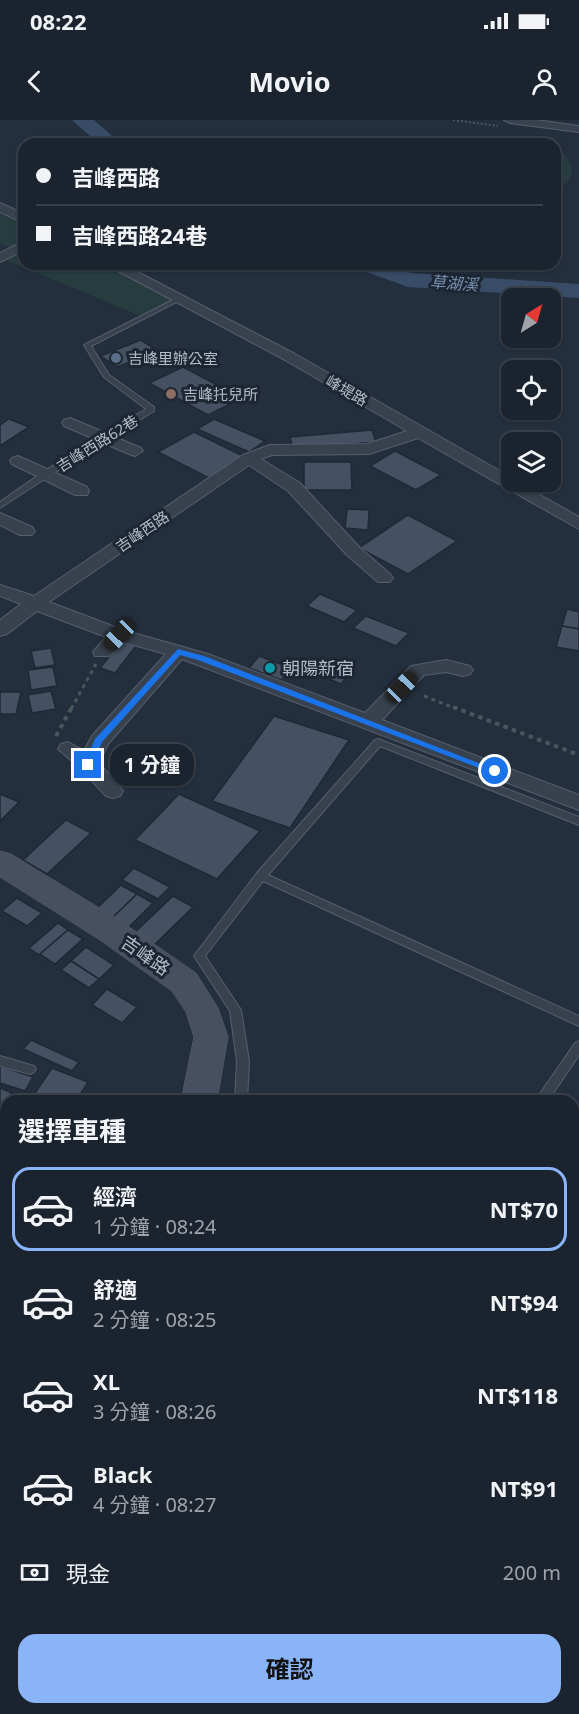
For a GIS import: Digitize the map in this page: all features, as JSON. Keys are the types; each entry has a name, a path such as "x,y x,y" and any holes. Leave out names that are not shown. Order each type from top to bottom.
{"street":[{"path":"510,120 579,129"},
{"path":"0,207 18,216"},
{"path":"2,254 18,247"},
{"name":"峰堤路","path":"123,270 290,357 579,524"},
{"path":"70,423 135,451"},
{"name":"吉峰西路","path":"0,630 34,604 249,458 270,450 369,449 419,432"},
{"path":"249,458 294,487 354,552 384,578"},
{"path":"18,461 81,491"},
{"path":"0,518 26,531"},
{"path":"0,590 119,635 201,658 579,803"},
{"path":"102,652 119,635"},
{"path":"88,765 99,741 178,652"},
{"path":"369,722 418,670 446,666 463,670"},
{"path":"68,749 88,765 112,791"},
{"name":"吉峰路","path":"0,862 108,929 184,982 201,1008 211,1037 200,1095"}],"lane":[{"name":"吉峰西路62巷","path":"0,506 46,474 151,409 106,376 87,345 179,299"},
{"path":"241,1095 243,1061 235,1010 199,956 261,876 378,742 579,821"},
{"path":"261,876 579,1020"},
{"path":"545,1095 579,1046"},
{"path":"0,1061 30,1069"}],"path":[{"path":"68,749 55,738 102,652"},
{"path":"424,696 579,756"}],"green space":[{"path":"561,151 572,169 568,181 561,188"},
{"path":"0,212 18,222 18,244 10,248 0,243"},
{"path":"18,253 18,265 6,260"},
{"path":"30,270 113,270 175,301 143,317"}],"building":[{"path":"141,340 158,351 117,367 100,356"},
{"path":"183,367 242,398 208,415 149,383"},
{"path":"9,419 29,427 0,446 0,425"},
{"path":"214,419 265,441 249,452 197,429"},
{"path":"372,430 376,442 293,449 290,437"},
{"path":"194,432 245,457 209,478 158,452"},
{"path":"395,451 441,475 416,490 370,466"},
{"path":"304,462 351,462 352,490 304,490"},
{"path":"347,509 369,510 368,530 345,528"},
{"path":"408,515 457,541 408,574 359,548"},
{"path":"320,594 357,610 344,622 307,606"},
{"path":"567,609 579,612 579,629 562,626"},
{"path":"366,616 409,633 396,646 353,628"},
{"path":"562,626 579,629 579,651 556,647"},
{"path":"122,641 136,646 115,673 100,668"},
{"path":"51,648 55,665 35,668 31,651"},
{"name":"朝陽新宿","path":"259,656 291,668 281,680 249,668"},
{"path":"319,664 348,675 341,684 312,672"},
{"path":"53,667 57,686 31,690 28,670"},
{"path":"51,691 56,709 32,713 28,695"},
{"path":"0,692 21,692 16,714 0,714"},
{"path":"274,716 349,740 290,828 212,801"},
{"path":"0,794 19,802 0,821"},
{"path":"179,794 260,831 217,879 135,840"},
{"path":"66,820 91,833 47,874 23,860"},
{"path":"134,868 170,887 158,899 122,880"},
{"path":"121,885 137,894 110,920 94,911"},
{"path":"137,894 153,903 126,930 110,920"},
{"path":"173,896 193,907 152,947 132,935"},
{"path":"17,898 42,913 27,926 2,911"},
{"path":"58,923 68,930 39,955 29,948"},
{"path":"68,930 83,939 55,964 40,954"},
{"path":"86,947 114,965 99,979 71,961"},
{"path":"71,961 99,979 89,988 61,970"},
{"path":"107,989 137,1007 122,1023 92,1005"},
{"path":"31,1040 79,1062 72,1071 23,1049"},
{"path":"0,1066 33,1077 25,1091 0,1083"},
{"path":"52,1068 88,1082 80,1095 34,1095"},
{"path":"0,1088 12,1093 11,1095 0,1095"}],"waterway":[{"name":"草湖溪","path":"82,120 104,138"},
{"name":"草湖溪","path":"382,270 408,280 579,291"}],"place":[{"name":"吉峰里辦公室","path":"116,358"},
{"name":"吉峰托兒所","path":"171,394"},
{"name":"朝陽新宿","path":"270,668"}],"route":[{"path":"88,765 99,741 178,652 201,658 495,771"}]}
